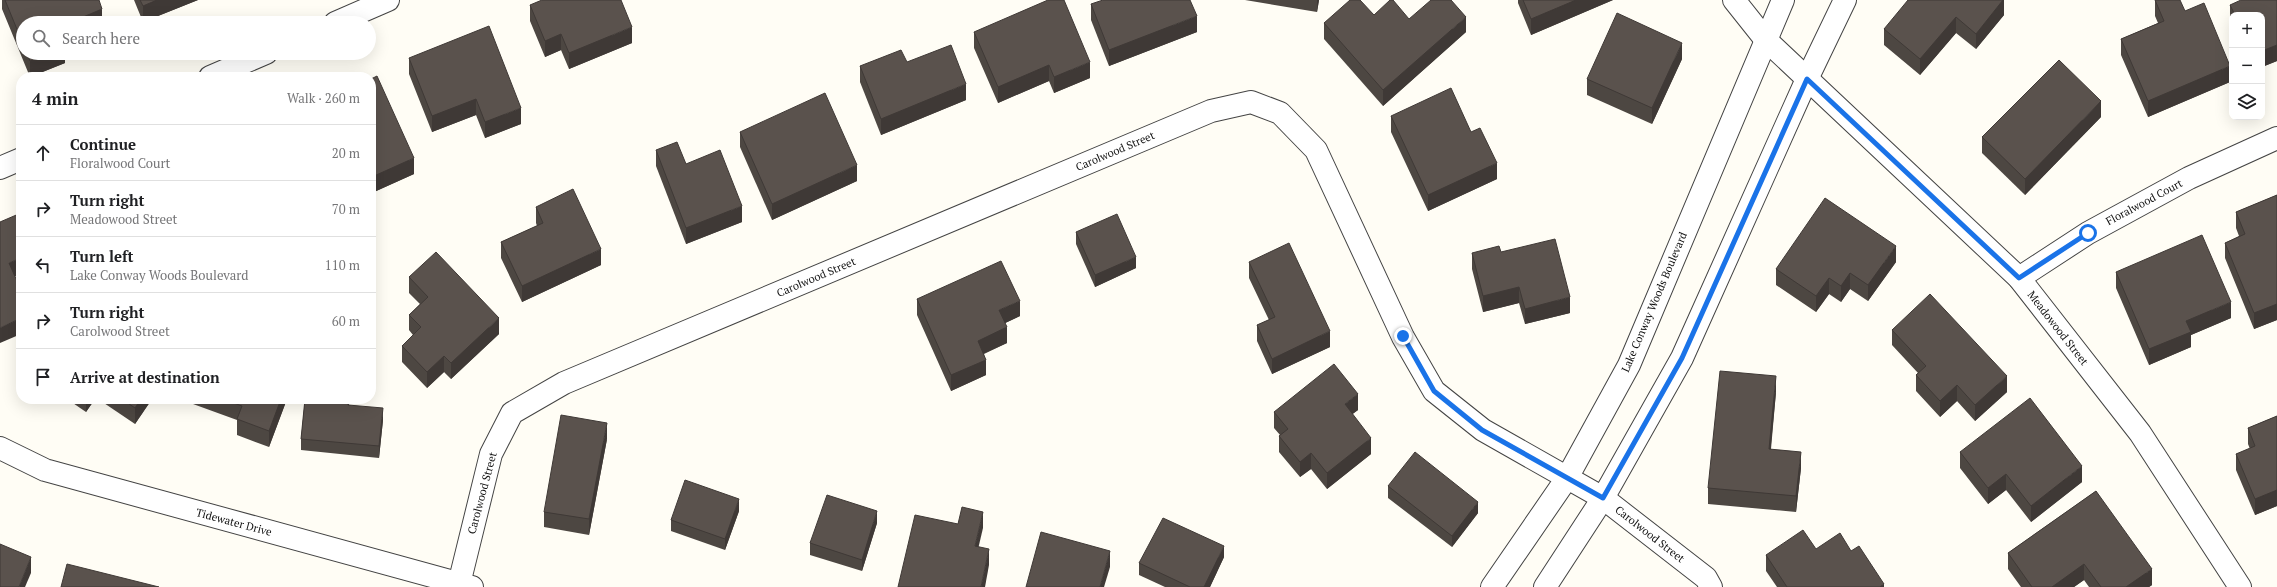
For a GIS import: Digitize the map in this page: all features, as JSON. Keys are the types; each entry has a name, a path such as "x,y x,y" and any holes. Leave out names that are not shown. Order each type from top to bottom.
{"street":[{"path":"351,16 388,0"},
{"name":"Meadowood Street","path":"1734,0 1765,39 2019,278 2140,433 2240,587"},
{"name":"Lake Conway Woods Boulevard","path":"1492,587 1567,478 1629,365 1765,39 1783,0"},
{"path":"1545,587 1603,498 1682,358 1807,79 1845,0"},
{"path":"222,72 250,60"},
{"name":"Carolwood Street","path":"465,585 491,454 512,412 564,383 1211,111 1251,102 1280,113 1316,150 1403,336 1434,391 1482,430 1603,498 1706,578 1711,587"},
{"name":"Floralwood Court","path":"2019,278 2088,233 2182,182 2277,138"},
{"path":"0,168 16,161"},
{"name":"Tidewater Drive","path":"0,448 46,470 465,585"}],"building":[{"path":"5,0 99,0 102,9 86,16 16,16 16,27"},
{"path":"140,0 157,0 143,6"},
{"path":"542,0 621,0 632,27 569,53 561,34 545,41 530,5"},
{"path":"1048,0 1064,0 1090,62 1054,77 1049,65 998,87 974,32"},
{"path":"1103,0 1190,0 1197,16 1109,50 1091,4"},
{"path":"1350,0 1360,0 1374,15 1390,0 1393,0 1409,19 1431,0 1451,0 1466,17 1383,90 1324,23"},
{"path":"1523,0 1576,0 1531,19"},
{"path":"1908,0 2003,0 1976,34 1956,17 1920,59 1884,29"},
{"path":"2155,0 2180,0 2185,11 2204,3 2229,66 2148,101 2121,39 2164,21"},
{"path":"2241,0 2277,0 2277,45 2265,50 2265,12 2234,12 2230,5"},
{"path":"1617,13 1682,43 1652,108 1587,79"},
{"path":"489,26 521,108 485,122 476,99 432,116 409,58"},
{"path":"951,45 966,84 881,119 860,66 901,50 907,62"},
{"path":"2059,60 2101,101 2025,179 1982,137"},
{"path":"376,76 414,158 376,175"},
{"path":"1451,88 1471,132 1480,128 1497,163 1428,195 1391,116"},
{"path":"825,93 857,165 772,204 740,132"},
{"path":"677,142 686,164 720,150 742,206 686,228 656,150"},
{"path":"573,189 601,249 522,286 501,242 543,223 536,207"},
{"path":"2277,195 2277,304 2254,313 2225,243 2245,234 2236,212"},
{"path":"1825,198 1896,246 1868,285 1850,273 1841,286 1829,278 1816,296 1776,269"},
{"path":"1117,214 1136,257 1095,275 1076,232"},
{"path":"16,215 16,260 9,263 16,279 16,320 0,328 0,222"},
{"path":"2202,235 2231,302 2186,321 2191,332 2149,349 2116,272"},
{"path":"1555,239 1570,297 1525,309 1519,287 1483,296 1472,253 1499,246 1501,252"},
{"path":"1289,243 1330,331 1272,359 1257,325 1275,317 1249,262"},
{"path":"436,252 499,318 451,363 444,356 427,372 402,346 421,327 409,315 428,297 409,277"},
{"path":"1001,261 1020,301 999,310 1007,327 978,341 986,360 951,375 917,299"},
{"path":"1930,294 2007,376 1975,405 1957,385 1940,401 1916,375 1926,366 1892,330"},
{"path":"1334,364 1358,394 1345,404 1371,438 1327,473 1311,453 1300,462 1279,436 1288,429 1274,412"},
{"path":"1720,371 1776,376 1769,449 1801,452 1796,496 1708,488"},
{"path":"2030,398 2082,466 2031,506 2006,474 1988,488 1960,452"},
{"path":"129,404 138,404 135,408"},
{"path":"237,404 279,404 269,431 237,419 242,406"},
{"path":"304,404 348,404 383,408 379,446 301,439"},
{"path":"561,415 607,423 589,519 544,512"},
{"path":"2277,416 2277,490 2255,499 2236,454 2255,446 2248,428"},
{"path":"1415,452 1478,502 1452,536 1388,486"},
{"path":"685,480 739,499 725,539 671,520"},
{"path":"2096,491 2152,569 2126,587 2101,587 2084,564 2052,587 2032,587 2008,553"},
{"path":"827,495 877,511 862,560 810,543"},
{"path":"962,507 983,512 975,546 989,549 981,587 898,587 915,515 958,524"},
{"path":"1163,518 1224,546 1204,587 1190,587 1139,563"},
{"path":"1803,530 1816,549 1840,533 1851,551 1859,546 1884,584 1880,587 1787,587 1766,555"},
{"path":"1041,532 1110,551 1100,587 1026,587"},
{"path":"0,544 31,557 19,587 0,587"},
{"path":"67,564 159,587 61,587"}],"route":[{"path":"1403,336 1434,391 1482,430 1603,498 1682,358 1807,79 2019,278 2088,233"}]}
